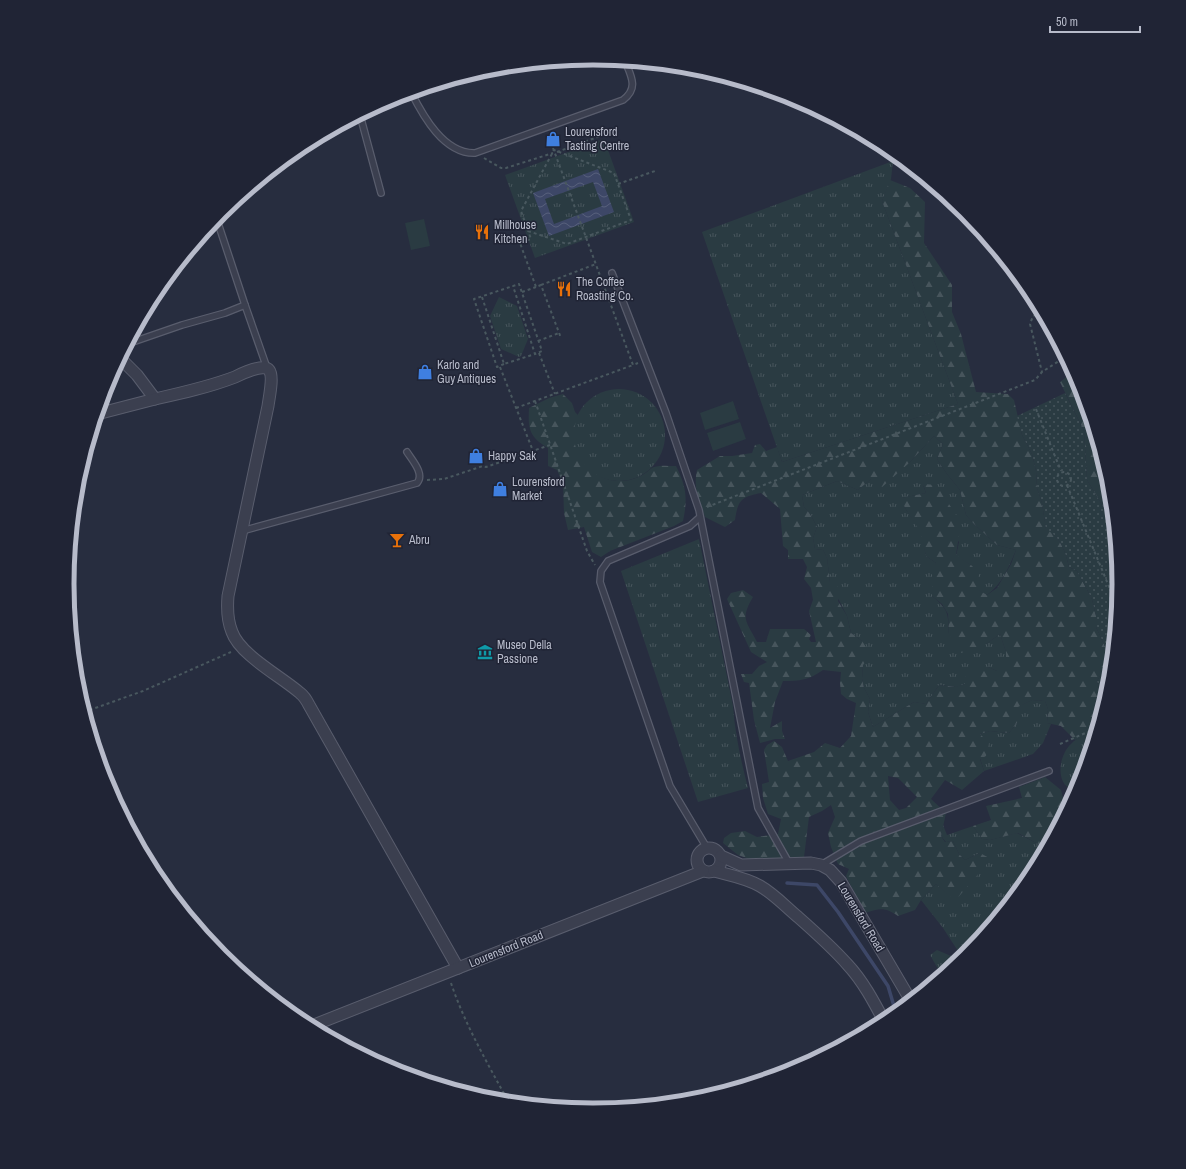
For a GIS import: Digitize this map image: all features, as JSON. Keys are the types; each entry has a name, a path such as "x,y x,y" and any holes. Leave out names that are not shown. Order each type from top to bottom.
{"street":[{"path":"124,362 137,374 155,399"},
{"path":"103,412 224,381 258,369 266,368 271,373 268,406 228,596 227,612 232,634 241,646 301,694 309,705 452,970"},
{"path":"708,871 718,868 721,862 721,856 718,851 712,848 702,849 698,853 696,858 699,868 708,871 740,878 759,886 771,894 819,936 848,964 872,999 881,1017"},
{"path":"721,856 741,865 789,863 811,863 821,865"},
{"name":"Lourensford Road","path":"821,865 830,870 841,882 909,997"},
{"name":"Lourensford Road","path":"317,1024 708,871"}],"lane":[{"path":"414,97 424,115 446,142 462,152 474,153 623,100 630,93 633,85 628,66"},
{"path":"361,120 381,193"},
{"path":"218,225 266,368"},
{"path":"612,273 666,413 698,510 758,808 789,863"},
{"path":"134,342 245,305"},
{"path":"241,531 418,483 420,480 420,474 407,452"},
{"path":"700,517 690,526 613,558 601,571 600,576 601,587 670,786 707,848"},
{"path":"821,865 861,841 1049,771"}],"path":[{"path":"474,153 501,168 506,168 603,135"},
{"path":"555,151 633,365"},
{"path":"528,231 567,244 632,220 614,173 555,151"},
{"path":"536,287 520,243 531,239 521,210 555,151"},
{"path":"618,184 655,171"},
{"path":"522,292 596,264"},
{"path":"499,366 542,352 519,284 474,299 497,367 499,366 533,451"},
{"path":"541,285 561,338"},
{"path":"513,286 535,354"},
{"path":"482,297 504,364"},
{"path":"1037,315 1033,316 1030,324 1042,372"},
{"path":"538,341 559,333"},
{"path":"539,352 555,394"},
{"path":"516,408 645,360"},
{"path":"698,510 1034,380 1042,372 1061,360"},
{"path":"535,401 587,551 593,563 601,571"},
{"path":"1036,409 1061,472"},
{"path":"420,480 444,479 483,466 486,467 550,445"},
{"path":"1065,471 1071,476 1070,483 1067,485 1061,486 1057,481 1057,476 1061,472 1065,471"},
{"path":"1067,485 1112,593"},
{"path":"89,710 143,691 231,652 241,646"},
{"path":"1060,744 1091,730"},
{"path":"452,970 458,1002 475,1039 506,1096"}],"green space":[{"path":"604,139 634,222 535,258 505,175"},
{"path":"893,161 891,179 882,201 958,404 782,462 702,232"},
{"path":"890,180 910,188 925,202 924,243 952,285 952,312 961,334 976,392 1008,394 1014,400 1022,435 1032,454 1036,471 1037,488 1042,503 1046,529 1059,540 1064,550 1069,567 1077,571 1092,599 1096,616 1096,627 1108,654 1106,666 1097,681 1101,694 1090,734 1075,740 1061,726 1047,723 1048,709 1045,701 1032,700 1018,707 1017,723 1009,733 990,731 980,734 989,743 986,756 980,759 984,771 962,790 945,780 931,799 946,813 941,836 945,842 953,841 959,854 965,860 980,853 991,859 955,901 936,884 921,900 915,910 898,916 882,909 865,913 846,876 849,869 838,864 831,847 828,833 835,817 831,805 809,817 804,857 752,860 738,855 723,843 724,838 731,833 745,831 757,837 778,834 781,819 768,814 763,798 762,784 769,782 764,750 767,745 774,741 782,747 788,761 814,752 825,743 840,748 851,736 856,703 847,699 841,694 841,672 823,670 804,679 783,681 775,702 770,728 782,721 782,731 785,739 775,739 760,743 754,720 749,683 744,682 741,674 752,674 759,666 767,662 751,652 727,599 731,593 743,590 753,597 747,610 746,620 757,642 766,642 770,629 804,629 811,635 809,639 811,642 816,642 809,611 813,600 811,588 804,579 807,567 803,559 788,559 788,550 783,546 780,509 761,493 749,496 742,500 739,504 735,520 725,527 705,517 696,488 697,470 720,456 752,453 755,445 760,444 766,451 777,447 782,462 958,404 882,201","holes":["934,436 943,444 937,459 960,490 966,515 997,545 1016,550 1011,564 997,588 987,595 977,589 979,573 971,565 956,555 961,523 937,485 923,484 926,493 901,498 905,508 920,531 926,556 936,563 932,571 932,596 942,604 948,614 949,635 961,653 986,644 1000,634 1006,652 1006,671 997,671 988,667 966,670 965,684 955,687 939,685 926,704 914,702 873,727 868,712 870,699 864,688 862,679 863,665 871,655 862,641 851,633 847,616 838,601 840,591 836,583 830,582 827,558 823,550 815,549 813,538 817,527 811,515 804,507 802,495 837,481 858,490 871,479 881,488 909,463","888,776 898,778 917,797 906,808 899,810 890,800"]},
{"path":"424,219 430,246 411,250 405,223"},
{"path":"499,297 517,306 528,339 521,356 519,357 501,349 490,316"},
{"path":"1068,376 1085,418 1103,483 1108,514 1087,480 1084,431 1060,382"},
{"path":"619,389 637,393 651,403 661,417 665,435 661,453 651,467 637,477 619,481 601,477 587,467 577,453 573,435 577,417 587,403 601,393"},
{"path":"1065,393 1084,431 1087,480 1108,517 1112,584 1108,654 1096,627 1096,616 1092,599 1077,571 1069,567 1064,550 1059,540 1051,532 1046,530 1042,503 1037,488 1036,471 1032,454 1022,435 1017,416"},
{"path":"563,394 572,403 575,412 578,415 574,433 577,452 588,468 596,474 614,481 624,481 639,477 654,467 676,466 684,486 686,499 683,521 674,526 610,551 601,557 592,552 584,527 568,530 564,513 563,483 557,470 548,466 548,448 533,436 529,422 529,408 549,398"},
{"path":"733,401 739,419 705,430 700,413"},
{"path":"740,422 746,439 713,451 707,433"},
{"path":"934,436 943,444 937,459 960,490 966,515 997,545 1016,550 1008,569 997,586 987,595 976,589 971,565 956,556 959,542 923,485 926,493 902,498 905,508 921,531 926,556 936,563 932,596 945,609 948,617 949,635 986,644 1000,634 1006,652 1006,671 997,671 988,667 965,684 956,687 939,685 926,704 914,702 873,727 868,712 870,699 864,688 862,679 862,641 851,633 847,616 830,582 827,558 823,550 815,549 813,538 817,527 811,515 804,507 802,495 837,481 858,490 871,479 909,463"},
{"path":"699,539 748,788 698,802 621,571"},
{"path":"1106,666 1101,694 1097,681"},
{"path":"1032,700 1045,701 1048,709 1047,723 1051,724 1043,743 1033,754 984,771 980,758 980,734 990,731 1009,733 1017,723 1017,707"},
{"path":"1090,734 1070,789 1062,778 1060,771 1061,763 1067,749 1073,742"},
{"path":"1045,777 1061,790 1064,803 1041,848 1038,844 1018,833 990,840 982,839 973,826 991,820 986,806 1022,798 1019,787"},
{"path":"943,825 947,835 973,826 982,839 990,840 1017,833 1038,844 1041,848 1005,901 984,927 943,968 938,969 930,955 937,950 951,956 958,951 943,928 921,900 936,884 955,900 980,853 965,860 959,854 953,841 946,842 941,836"}],"water":[{"path":"598,169 614,212 549,236 533,193","holes":["593,182 602,206 554,224 545,199"]}],"waterway":[{"path":"787,883 817,885 838,912 888,986 894,1007"}],"place":[{"name":"Lourensford Tasting Centre","path":"553,139"},
{"name":"Millhouse Kitchen","path":"482,232"},
{"name":"The Coffee Roasting Co.","path":"564,289"},
{"name":"Karlo and Guy Antiques","path":"425,372"},
{"name":"Happy Sak","path":"476,456"},
{"name":"Lourensford Market","path":"500,489"},
{"name":"Abru","path":"397,540"},
{"name":"Museo Della Passione","path":"485,652"}]}
